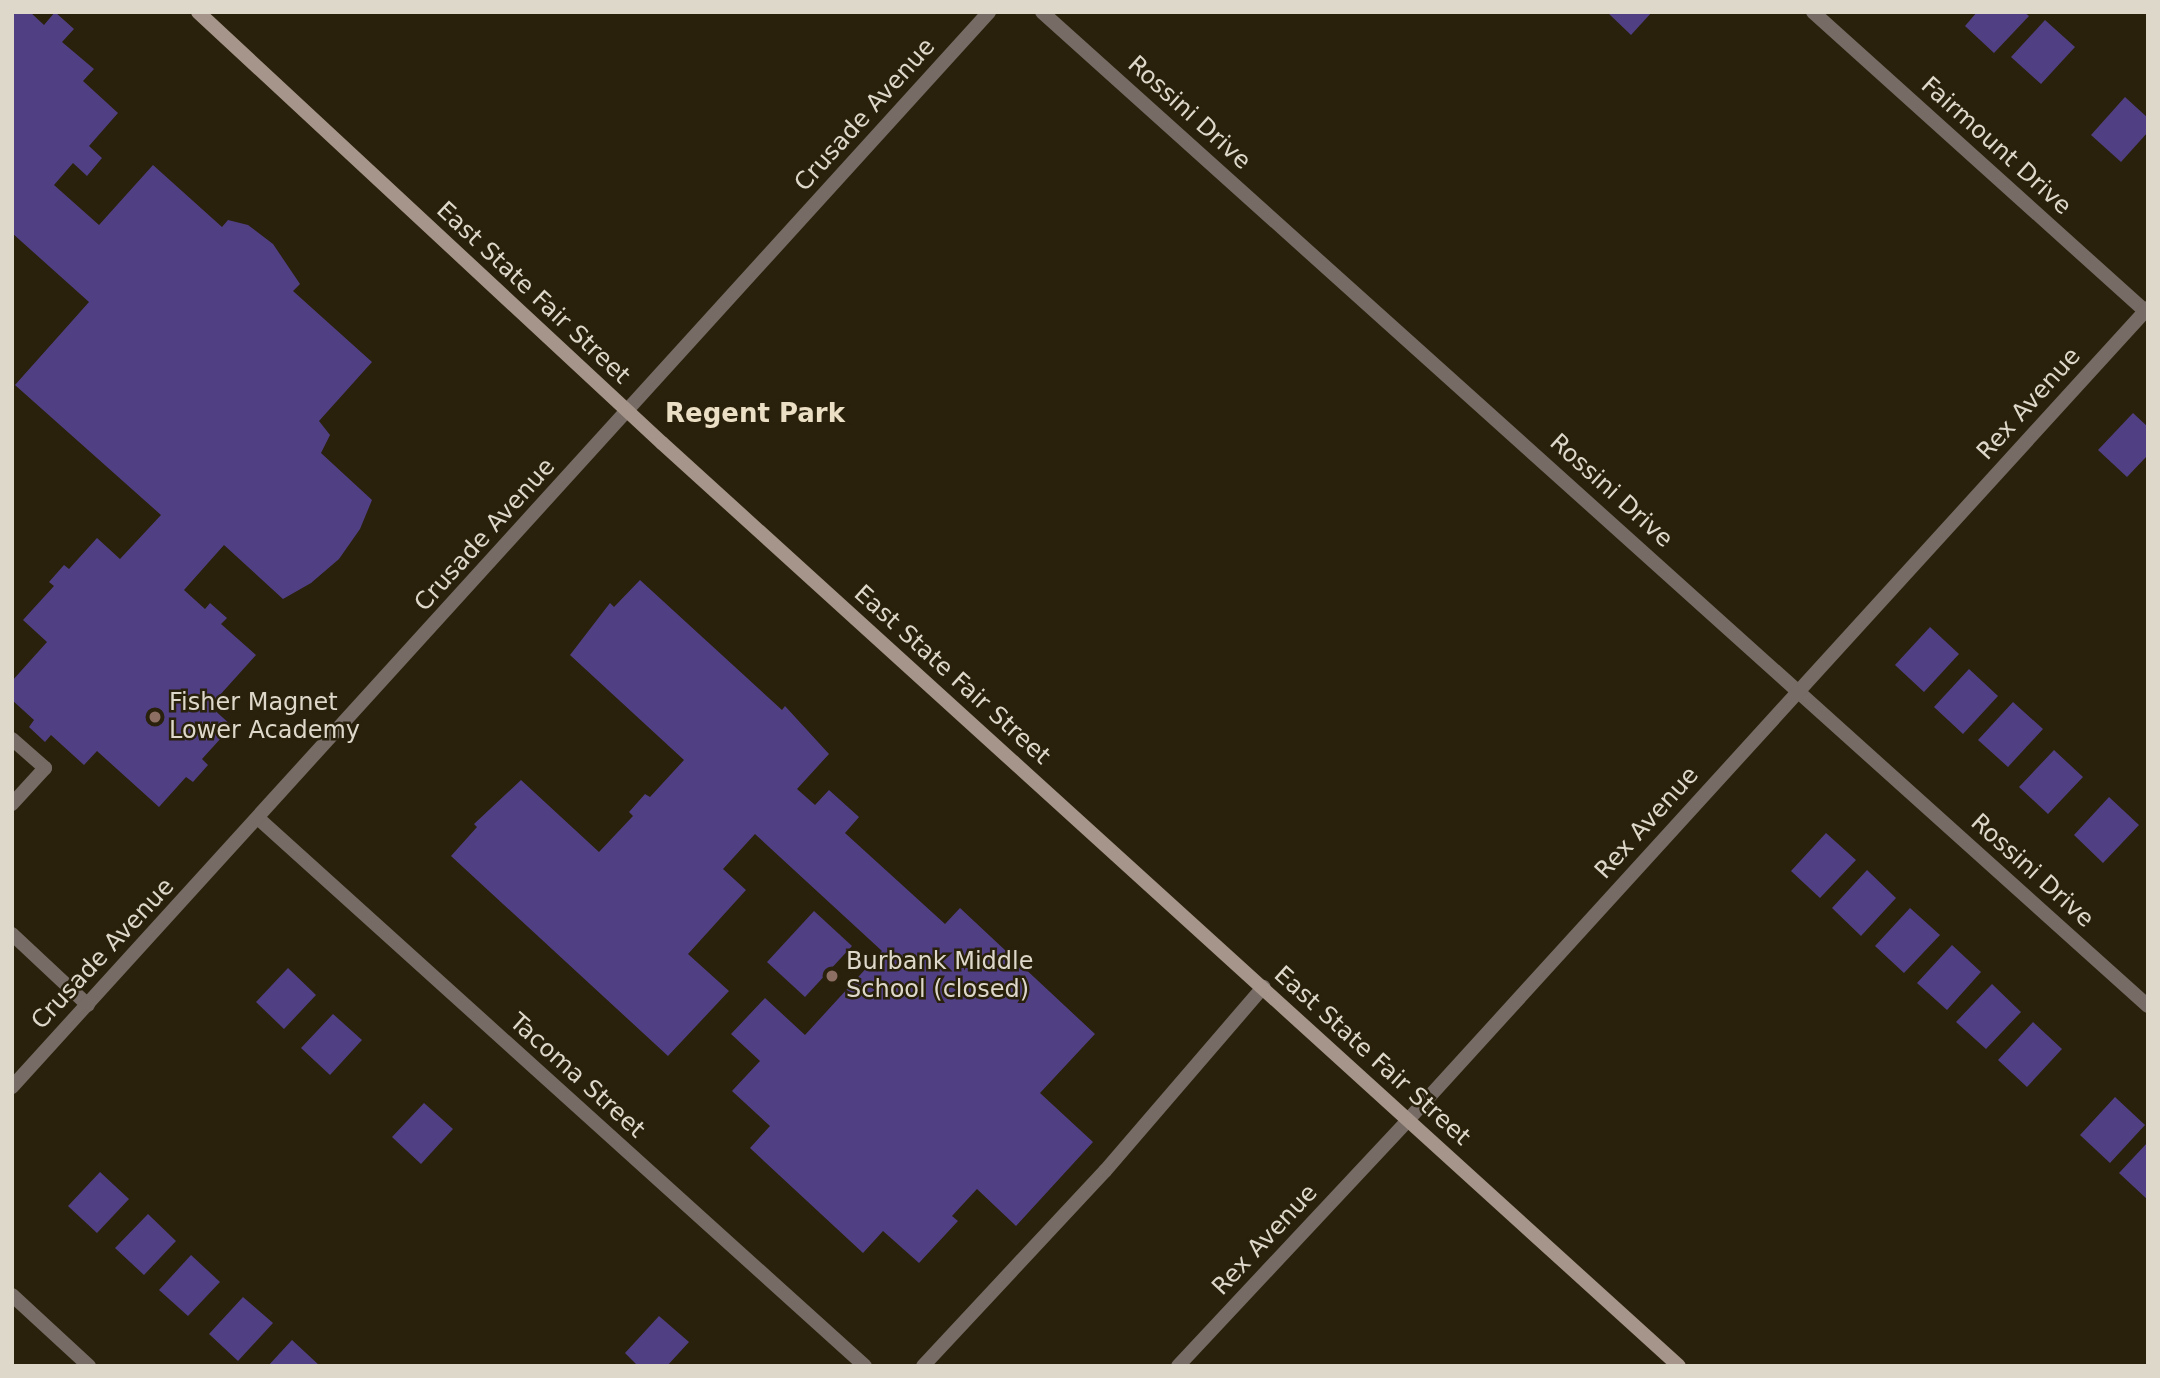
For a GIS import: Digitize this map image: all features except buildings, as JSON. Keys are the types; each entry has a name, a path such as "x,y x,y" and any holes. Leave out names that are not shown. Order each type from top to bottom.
{"street":[{"name":"East State Fair Street","path":"198,12 628,411 1679,1366"},
{"name":"Crusade Avenue","path":"12,1087 259,819 989,12"},
{"name":"Rossini Drive","path":"1042,12 2148,1006"},
{"name":"Fairmount Drive","path":"1813,12 2147,311"},
{"name":"Rex Avenue","path":"1178,1366 1408,1120 2147,311"},
{"path":"12,739 45,768 12,804"},
{"name":"Tacoma Street","path":"259,819 865,1366"},
{"path":"12,934 88,1005"},
{"path":"923,1366 1105,1171 1263,988"},
{"path":"12,1295 89,1366"}],"place":[{"name":"Fisher Magnet Lower Academy","path":"155,717"},
{"name":"Burbank Middle School (closed)","path":"832,976"}],"district":[{"name":"Regent Park","path":"755,414"}]}
